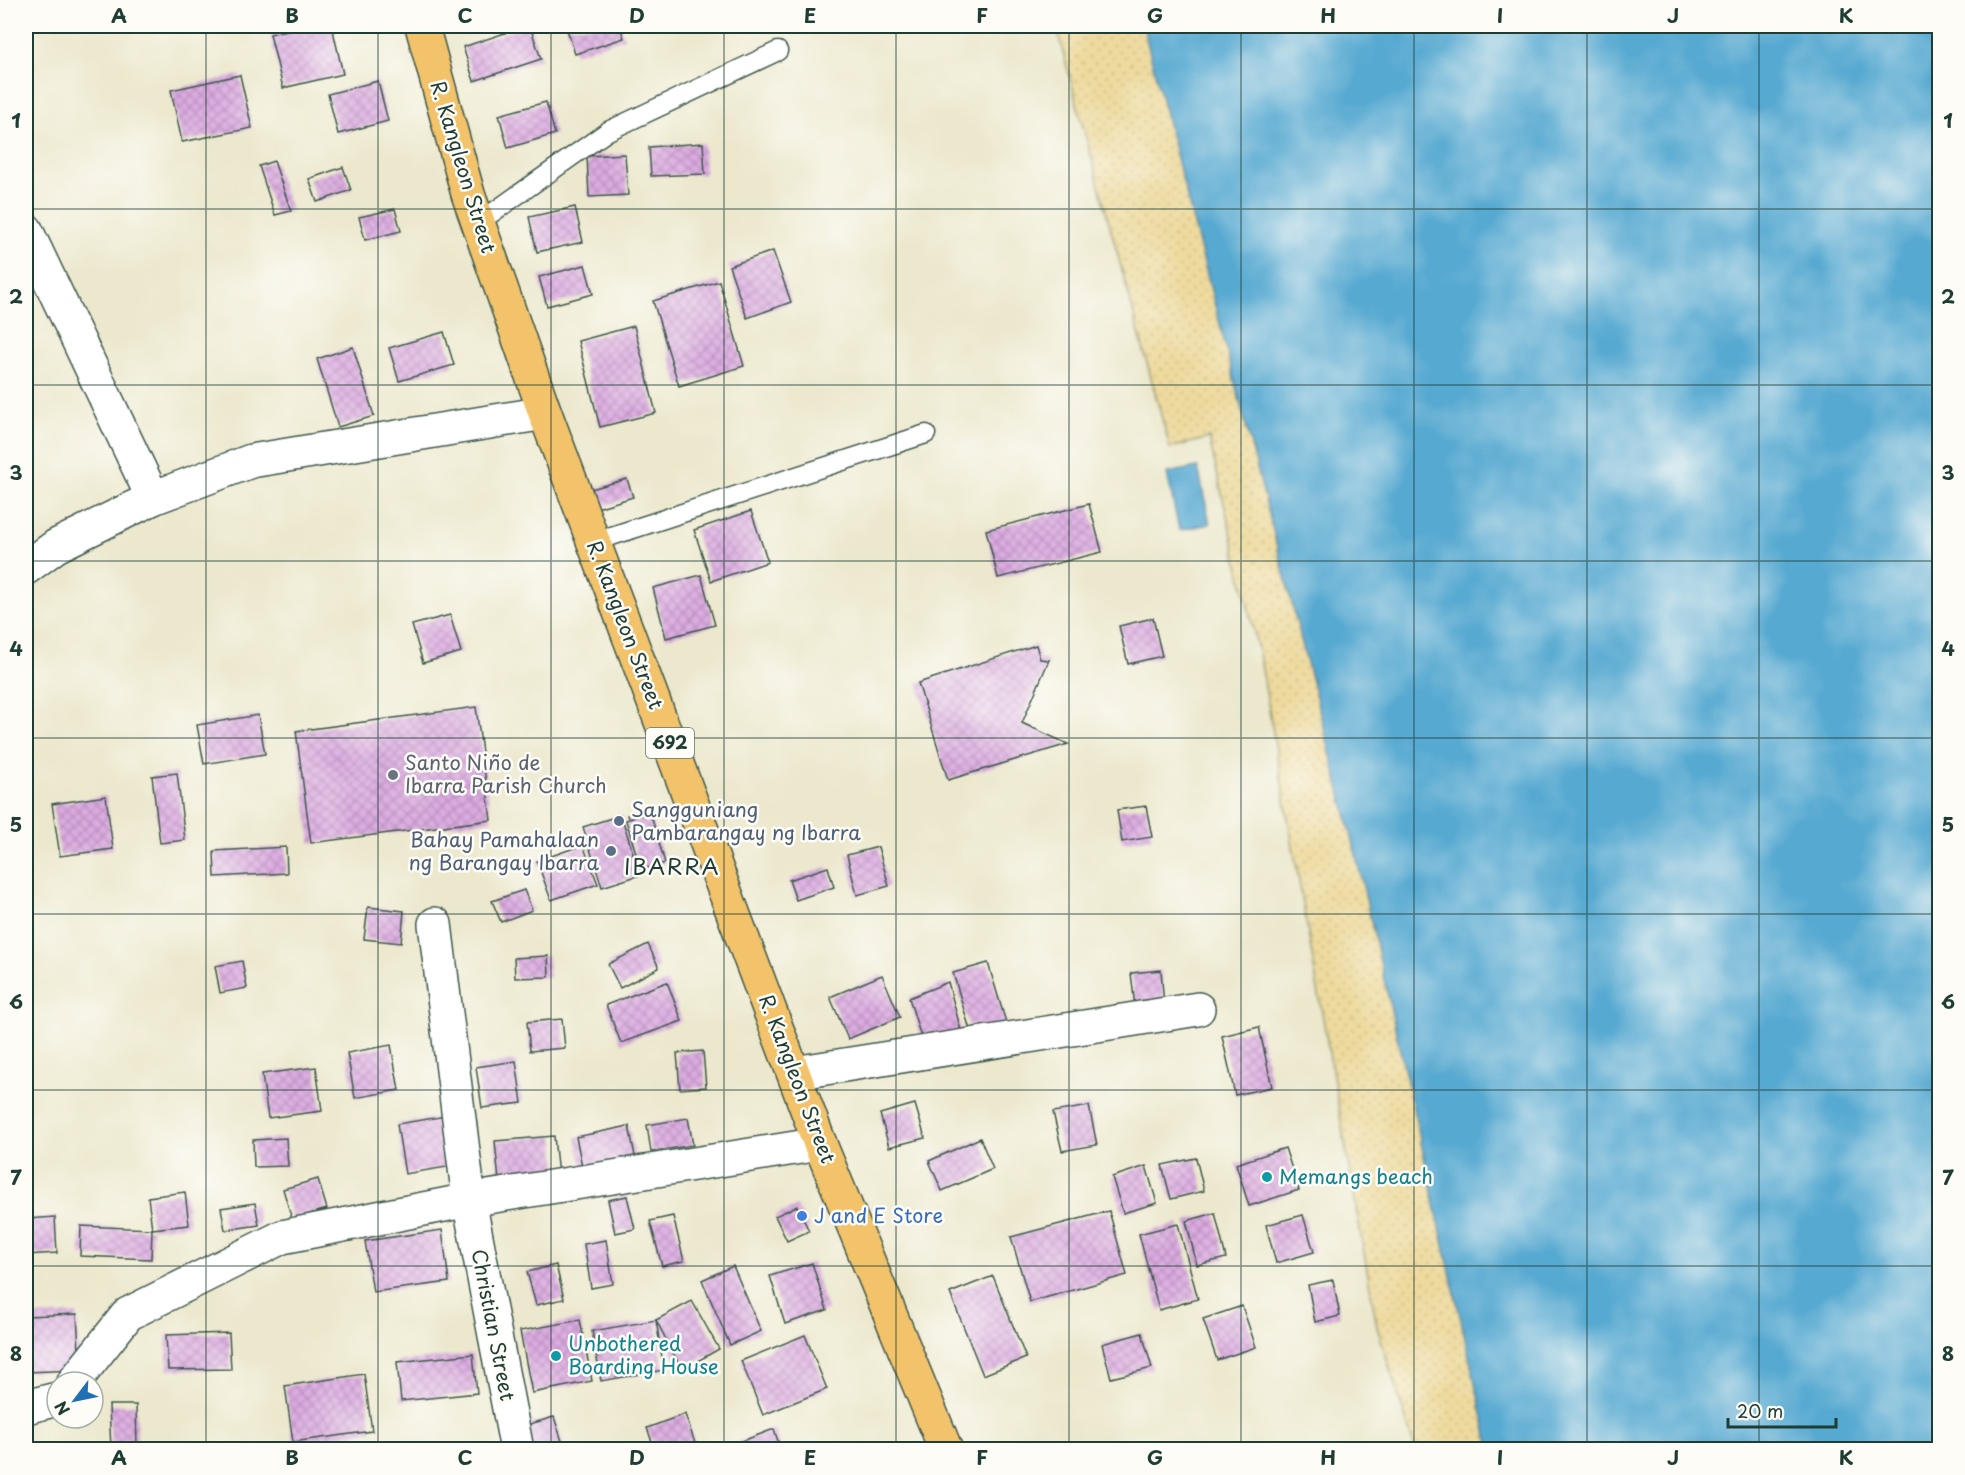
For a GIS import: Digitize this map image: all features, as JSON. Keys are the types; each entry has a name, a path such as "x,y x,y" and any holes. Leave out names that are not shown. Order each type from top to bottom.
{"main road":[{"name":"R. Kangleon Street","path":"422,26 477,223 545,413 820,1144 946,1449"}],"street":[{"path":"26,230 153,498"},
{"path":"26,568 56,546 153,498 251,461 545,413"},
{"name":"Christian Street","path":"435,924 469,1200 517,1449"},
{"path":"794,1073 1198,1009"},
{"path":"84,1370 128,1314 282,1237 469,1200 820,1144"},
{"path":"26,1407 45,1402"}],"lane":[{"path":"477,223 608,131 778,51"},
{"path":"593,542 926,434"}],"path":[{"path":"621,818 651,809"}],"sand":[{"path":"1056,26 1143,26 1352,837 1490,1449 1415,1449 1377,1327 1260,658 1209,438 1170,448"}],"water":[{"path":"1143,26 1939,26 1939,1449 1490,1449 1352,837"},
{"path":"1198,467 1210,524 1179,530 1167,473"}],"building":[{"path":"304,26 332,26 343,74 283,88 270,34"},
{"path":"530,26 541,59 474,81 463,47"},
{"path":"566,26 620,26 624,38 575,54"},
{"path":"240,75 252,128 182,142 171,90"},
{"path":"378,81 388,121 338,134 328,94"},
{"path":"546,102 555,134 508,148 499,115"},
{"path":"703,143 705,174 651,176 649,147"},
{"path":"625,154 628,195 589,197 587,156"},
{"path":"274,161 291,211 275,215 259,166"},
{"path":"343,167 351,190 317,202 309,179"},
{"path":"575,207 583,242 537,252 529,217"},
{"path":"395,209 401,231 365,240 359,217"},
{"path":"773,251 791,302 747,318 729,266"},
{"path":"585,265 593,294 547,306 539,277"},
{"path":"719,281 744,366 679,386 653,301"},
{"path":"634,326 656,413 600,427 578,341"},
{"path":"444,332 454,365 399,381 389,348"},
{"path":"353,347 374,416 338,427 317,359"},
{"path":"627,479 633,497 597,508 591,489"},
{"path":"1089,504 1102,552 998,578 986,530"},
{"path":"751,511 768,562 711,581 694,530"},
{"path":"701,575 715,625 666,638 653,588"},
{"path":"450,615 461,652 423,663 412,625"},
{"path":"1153,618 1162,656 1128,664 1119,626"},
{"path":"1036,645 1040,659 1049,660 1022,723 1068,744 948,780 918,683"},
{"name":"Santo Niño de Ibarra Parish Church","path":"476,707 491,820 311,843 296,731"},
{"path":"258,715 265,754 204,764 197,725"},
{"path":"177,773 185,840 160,843 152,776"},
{"path":"106,796 113,849 60,856 52,804"},
{"path":"1146,806 1152,837 1122,842 1117,810"},
{"path":"650,812 665,863 641,870 626,820"},
{"name":"Bahay Pamahalaan ng Barangay Ibarra","path":"621,815 640,875 602,887 583,827"},
{"path":"583,845 598,884 551,900 537,861"},
{"path":"286,847 287,873 215,877 214,851"},
{"path":"878,847 889,886 857,895 847,855"},
{"path":"828,867 834,887 796,900 789,880"},
{"path":"524,890 532,910 501,922 492,901"},
{"path":"368,907 404,911 401,943 364,939"},
{"path":"648,944 659,968 620,988 608,964"},
{"path":"548,956 549,977 515,978 514,958"},
{"path":"242,961 247,988 220,993 215,966"},
{"path":"988,963 1008,1029 973,1040 953,973"},
{"path":"1161,970 1164,1004 1135,1007 1131,973"},
{"path":"882,975 900,1017 848,1039 830,997"},
{"path":"667,982 682,1021 621,1043 606,1005"},
{"path":"948,982 963,1038 924,1047 909,998"},
{"path":"562,1019 565,1048 530,1051 527,1022"},
{"path":"1259,1027 1272,1087 1235,1095 1222,1036"},
{"path":"391,1045 399,1090 355,1098 347,1053"},
{"path":"703,1051 706,1087 680,1089 677,1053"},
{"path":"516,1061 522,1103 482,1108 476,1067"},
{"path":"316,1067 322,1111 268,1118 262,1074"},
{"path":"915,1104 925,1138 889,1147 880,1114"},
{"path":"1089,1106 1097,1145 1062,1151 1053,1112"},
{"path":"446,1116 453,1166 405,1174 397,1124"},
{"path":"688,1118 693,1145 651,1152 647,1125"},
{"path":"629,1126 635,1156 582,1166 576,1137"},
{"path":"554,1136 558,1176 499,1181 495,1141"},
{"path":"286,1138 288,1166 254,1167 253,1140"},
{"path":"980,1138 993,1169 942,1191 929,1161"},
{"name":"Memangs beach","path":"1285,1148 1299,1190 1249,1206 1236,1164"},
{"path":"1196,1158 1204,1191 1171,1199 1162,1165"},
{"path":"1146,1166 1157,1203 1123,1213 1112,1177"},
{"path":"318,1179 327,1209 292,1219 283,1189"},
{"path":"185,1192 189,1225 152,1229 148,1197"},
{"path":"627,1196 635,1229 615,1233 608,1200"},
{"path":"255,1203 259,1225 225,1230 221,1208"},
{"path":"797,1206 809,1231 787,1241 775,1216"},
{"path":"1109,1211 1127,1275 1030,1302 1011,1237"},
{"path":"1215,1213 1226,1258 1197,1265 1186,1221"},
{"path":"1303,1215 1314,1252 1276,1263 1266,1225"},
{"path":"673,1216 684,1261 662,1266 650,1221"},
{"path":"55,1217 57,1253 26,1255 26,1219"},
{"path":"1178,1224 1198,1299 1159,1310 1139,1234"},
{"path":"81,1226 152,1229 151,1259 80,1256"},
{"path":"442,1230 449,1282 373,1292 365,1241"},
{"path":"606,1240 613,1284 591,1288 584,1244"},
{"path":"812,1263 827,1310 785,1324 770,1276"},
{"path":"556,1265 564,1299 536,1305 527,1272"},
{"path":"733,1266 761,1331 730,1345 702,1280"},
{"path":"993,1276 1026,1358 983,1375 950,1293"},
{"path":"1333,1280 1340,1316 1315,1322 1308,1285"},
{"path":"692,1301 719,1349 682,1370 656,1320"},
{"path":"1242,1306 1256,1347 1217,1360 1203,1319"},
{"path":"77,1314 80,1370 26,1372 26,1316"},
{"name":"Unbothered Boarding House","path":"580,1320 592,1381 532,1393 520,1331"},
{"path":"656,1320 664,1370 601,1381 592,1331"},
{"path":"229,1333 231,1369 168,1370 166,1335"},
{"path":"1142,1333 1152,1368 1111,1378 1102,1344"},
{"path":"805,1335 827,1389 763,1415 741,1361"},
{"path":"473,1354 477,1393 401,1401 397,1362"},
{"path":"364,1374 372,1431 293,1442 285,1386"},
{"path":"109,1405 136,1405 137,1450 111,1450"},
{"path":"685,1414 695,1443 678,1450 655,1450 647,1428"},
{"path":"554,1417 565,1450 530,1450 523,1426"},
{"path":"774,1429 781,1450 721,1450 721,1449"}],"place":[{"name":"Santo Niño de Ibarra Parish Church","path":"393,775"},
{"name":"Sangguniang Pambarangay ng Ibarra","path":"619,821"},
{"name":"Bahay Pamahalaan ng Barangay Ibarra","path":"611,851"},
{"name":"Memangs beach","path":"1267,1177"},
{"name":"J and E Store","path":"802,1216"},
{"name":"Unbothered Boarding House","path":"556,1356"}],"district":[{"name":"IBARRA","path":"672,867"}]}
